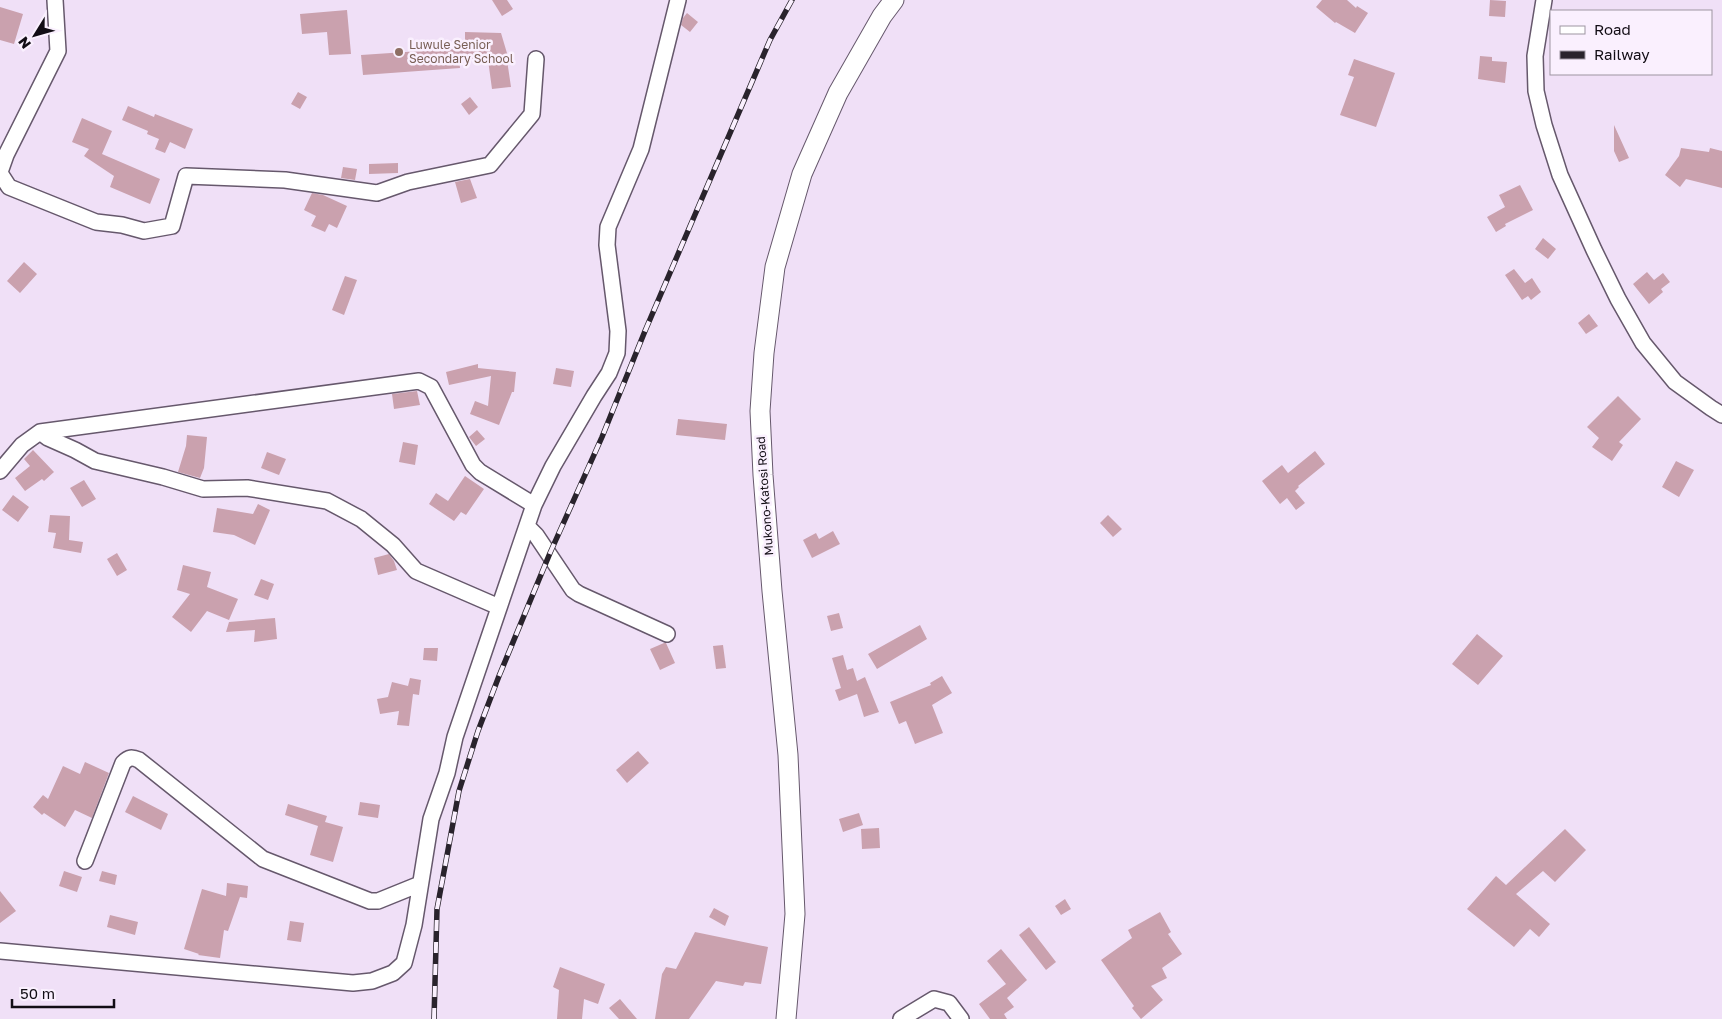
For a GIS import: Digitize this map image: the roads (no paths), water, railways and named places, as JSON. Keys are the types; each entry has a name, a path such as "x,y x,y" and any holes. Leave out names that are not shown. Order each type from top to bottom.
{"main road":[{"name":"Mukono-Katosi Road","path":"786,1019 795,914 788,755 772,591 763,466 760,411 764,353 775,267 802,174 838,93 882,16 894,0"}],"street":[{"path":"56,0 58,51 6,155 0,173 9,188 96,222 122,225 144,231 172,226 186,176 285,180 377,193 408,182 490,165 532,114 536,59"},
{"path":"0,951 352,983 372,981 393,973 404,963 414,925 431,819 447,773 455,737 534,505 558,458 609,373 617,353 618,330 607,245 608,227 641,148 678,0"},
{"path":"1544,0 1534,56 1536,91 1544,125 1560,175 1618,299 1643,343 1676,382 1722,415"},
{"path":"0,471 22,445 40,432 419,381 431,387 473,465 480,472 534,505"},
{"path":"40,432 48,438 95,461 163,477 203,490 247,488 327,501 362,520 393,545 416,571 499,607"},
{"path":"527,526 536,535 573,590 667,634"},
{"path":"84,861 123,763 128,758 133,757 140,760 263,859 370,901 378,901 420,884"},
{"path":"902,1019 934,999 949,1003 961,1019"}],"railway":[{"path":"434,1019 437,909 459,791 478,731 550,553 602,437 645,331 770,40 792,0"}],"place":[{"name":"Luwule Senior Secondary School","path":"399,52"}]}
